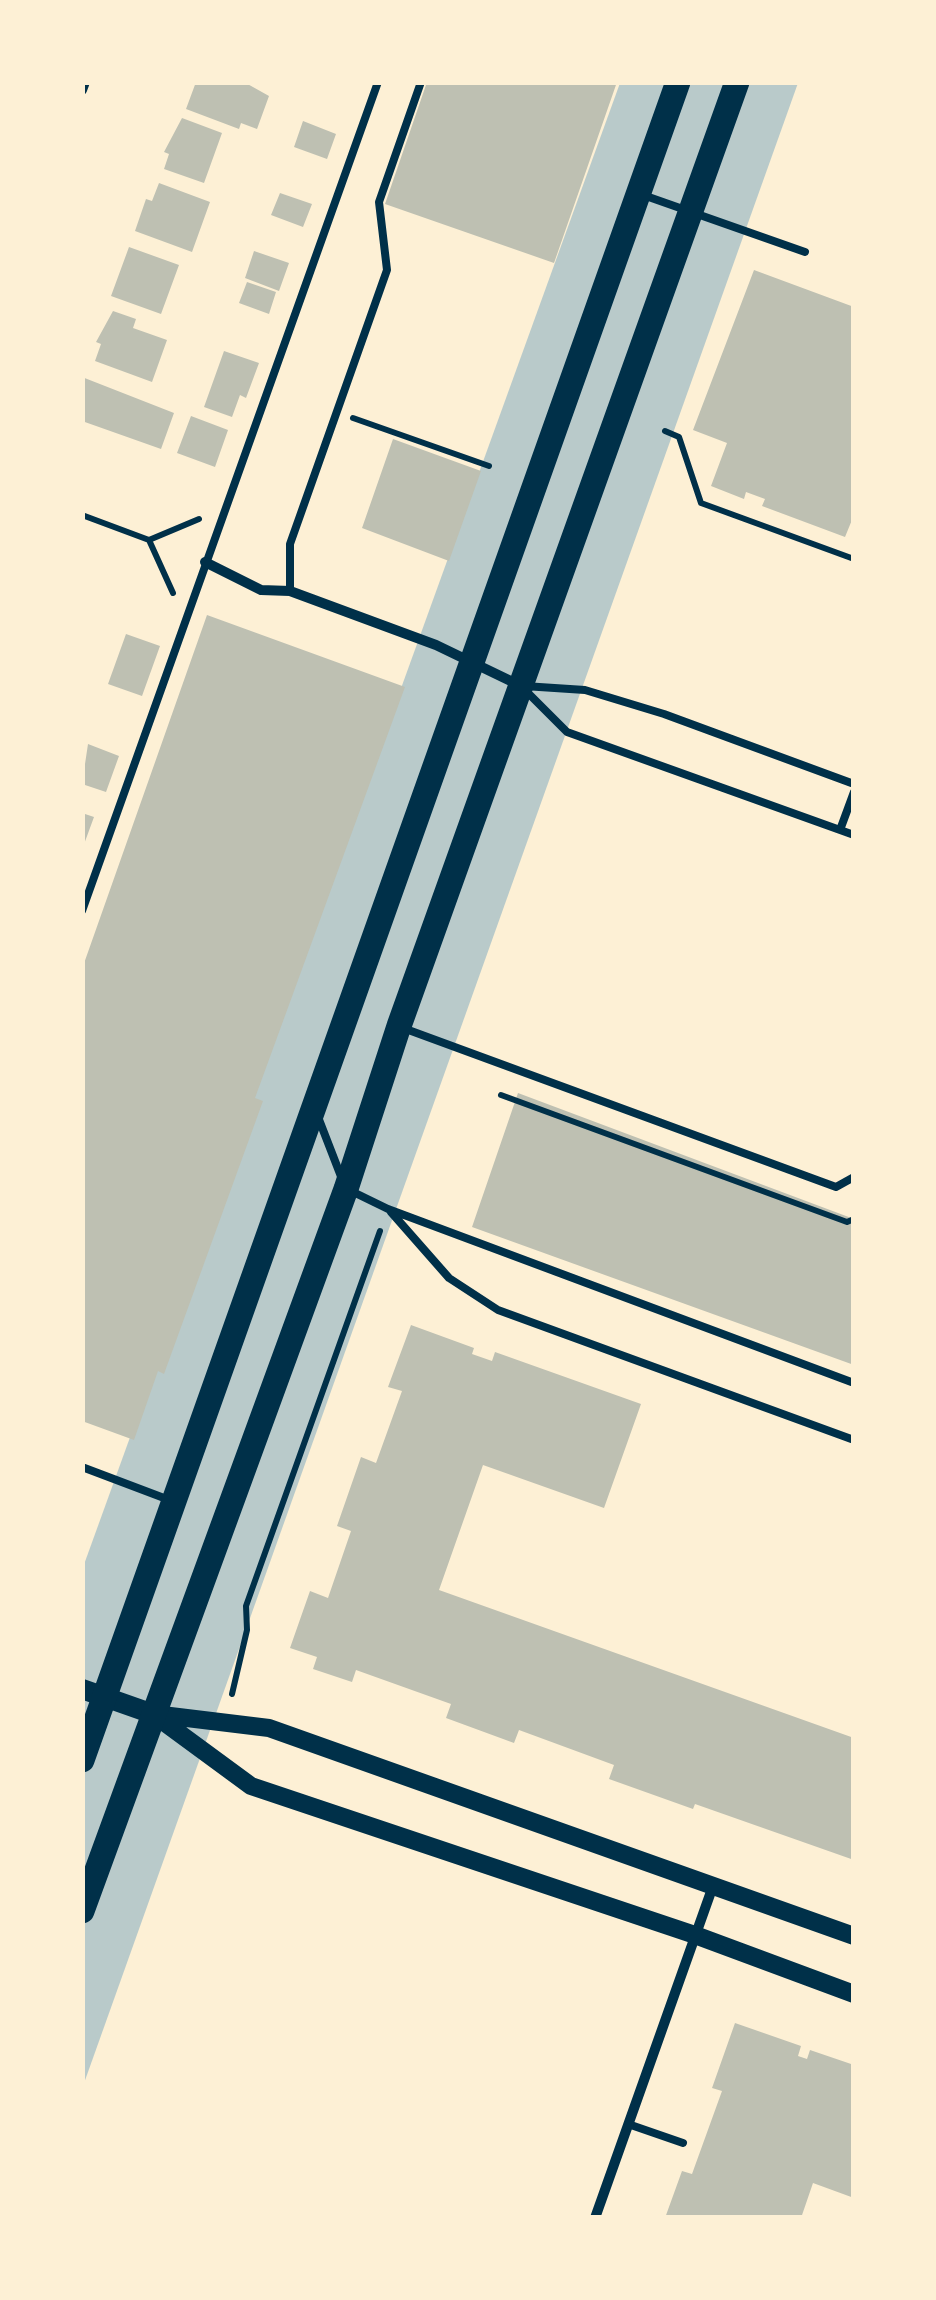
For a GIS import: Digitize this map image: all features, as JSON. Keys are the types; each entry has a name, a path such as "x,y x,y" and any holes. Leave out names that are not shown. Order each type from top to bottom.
{"main road":[{"path":"82,1760 93,1692 172,1501 678,82"},
{"path":"82,1911 346,1189 399,1026 737,82"},
{"path":"93,1692 153,1714"}],"street":[{"path":"82,90 85,82"},
{"path":"205,562 261,590 290,591 474,661 522,686"},
{"path":"153,1714 269,1728 854,1936"},
{"path":"153,1714 251,1786 696,1936 854,1994"},
{"path":"594,2218 713,1886"}],"lane":[{"path":"82,911 378,82"},
{"path":"290,591 290,544 387,270 379,202 421,82"},
{"path":"638,194 805,252"},
{"path":"522,686 568,687 616,700 854,784"},
{"path":"522,686 568,732 854,836"},
{"path":"840,830 854,792"},
{"path":"399,1026 836,1187 854,1177"},
{"path":"313,1106 346,1189 388,1209 854,1384"},
{"path":"388,1209 449,1278 498,1310 854,1440"},
{"path":"82,1467 172,1501"},
{"path":"628,2124 683,2143"}],"path":[{"path":"337,413 489,466"},
{"path":"665,431 679,437 701,503 854,559"},
{"path":"82,515 149,540 197,519 220,520"},
{"path":"149,540 173,593 191,602"},
{"path":"501,1095 847,1222 854,1219"},
{"path":"232,1694 247,1630 246,1606 388,1209"}],"shaded area":[{"path":"620,83 798,83 83,2086 82,1570"}],"building":[{"path":"196,82 244,82 269,96 257,129 241,123 239,129 186,109"},
{"path":"427,82 617,82 554,263 385,204"},
{"path":"182,118 222,133 204,183 164,169 169,154 164,152"},
{"path":"303,121 336,134 327,159 294,147"},
{"path":"159,183 210,202 192,252 135,231 146,199 152,201"},
{"path":"280,193 312,204 303,227 271,215"},
{"path":"129,247 179,265 161,314 111,296"},
{"path":"254,251 289,263 279,291 245,278"},
{"path":"754,270 854,307 854,515 845,537 762,506 765,499 746,492 744,499 711,486 727,443 693,430"},
{"path":"247,282 276,292 269,314 239,303"},
{"path":"113,311 136,319 133,328 167,340 152,382 95,361 101,344 96,342"},
{"path":"224,351 259,363 246,398 240,395 232,417 204,407"},
{"path":"82,377 174,413 161,449 82,421"},
{"path":"191,416 228,430 215,467 177,453"},
{"path":"393,439 481,471 449,561 362,528"},
{"path":"207,615 405,687 255,1098 263,1101 164,1374 158,1371 134,1440 82,1421 82,969"},
{"path":"126,634 160,646 142,696 108,684"},
{"path":"88,744 119,756 106,792 82,784"},
{"path":"82,813 94,817 83,847 82,847"},
{"path":"518,1093 854,1219 854,1365 472,1227"},
{"path":"411,1325 474,1348 472,1354 492,1361 495,1352 641,1404 604,1508 483,1465 439,1590 854,1738 854,1860 695,1804 693,1809 609,1779 614,1765 519,1730 514,1743 446,1718 451,1704 356,1670 352,1682 313,1669 317,1657 290,1648 310,1591 328,1598 351,1531 337,1526 361,1457 376,1463 402,1391 388,1387"},
{"path":"735,2023 801,2046 798,2056 807,2059 810,2050 854,2065 854,2198 813,2183 801,2218 665,2218 682,2171 692,2174 722,2091 712,2088"}]}
